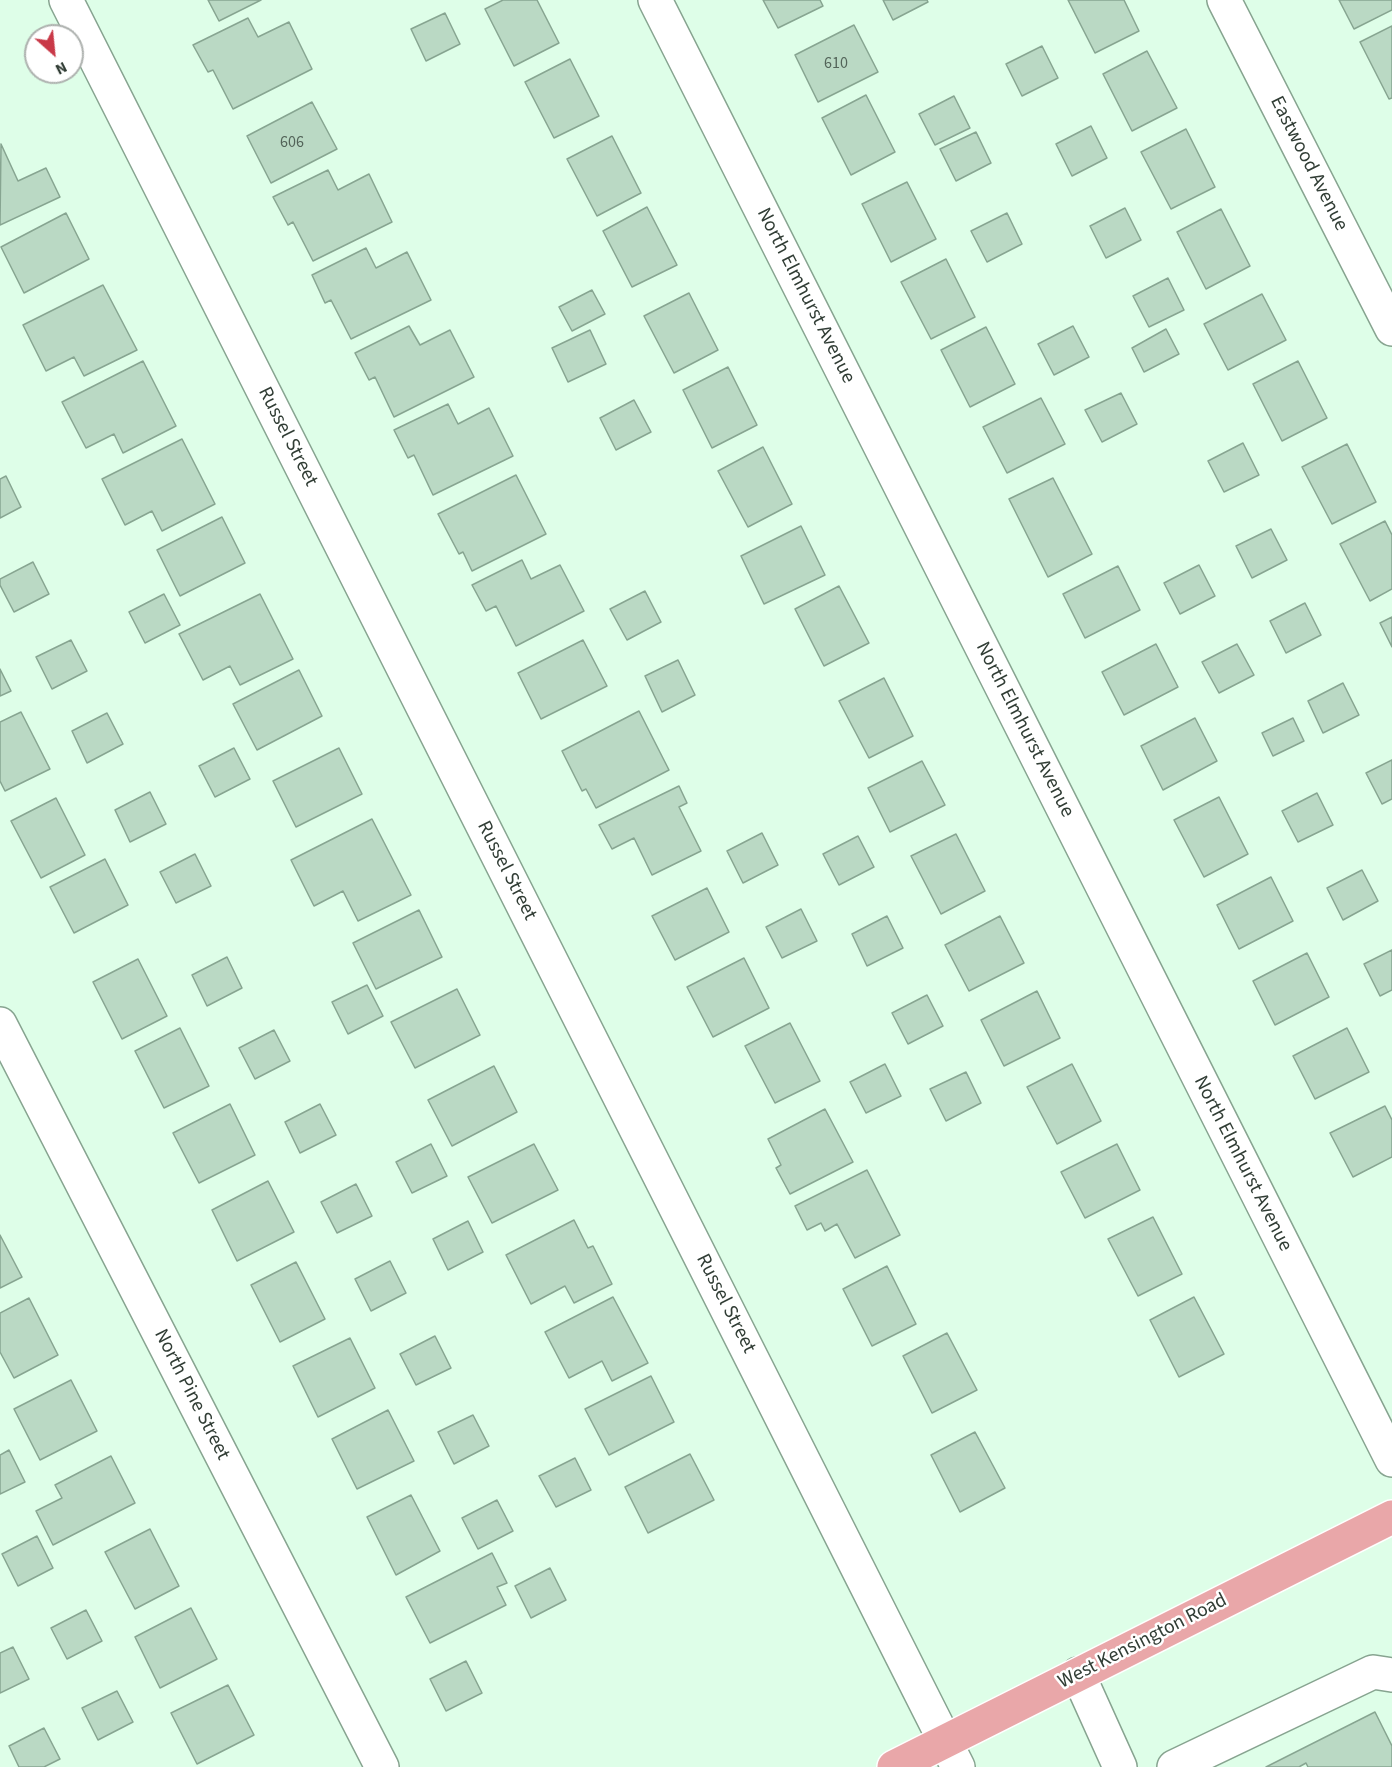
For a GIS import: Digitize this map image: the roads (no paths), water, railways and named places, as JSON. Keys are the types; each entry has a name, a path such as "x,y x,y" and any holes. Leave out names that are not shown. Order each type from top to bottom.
{"main road":[{"name":"West Kensington Road","path":"894,1767 952,1754 1078,1674 1392,1517"}],"street":[{"name":"Russel Street","path":"66,0 952,1754"},
{"name":"North Elmhurst Avenue","path":"655,0 1392,1460"},
{"name":"Eastwood Avenue","path":"1224,0 1392,329"},
{"name":"North Pine Street","path":"0,1024 382,1767"},
{"path":"1174,1767 1373,1672 1392,1675"},
{"path":"1078,1674 1120,1767"}]}
